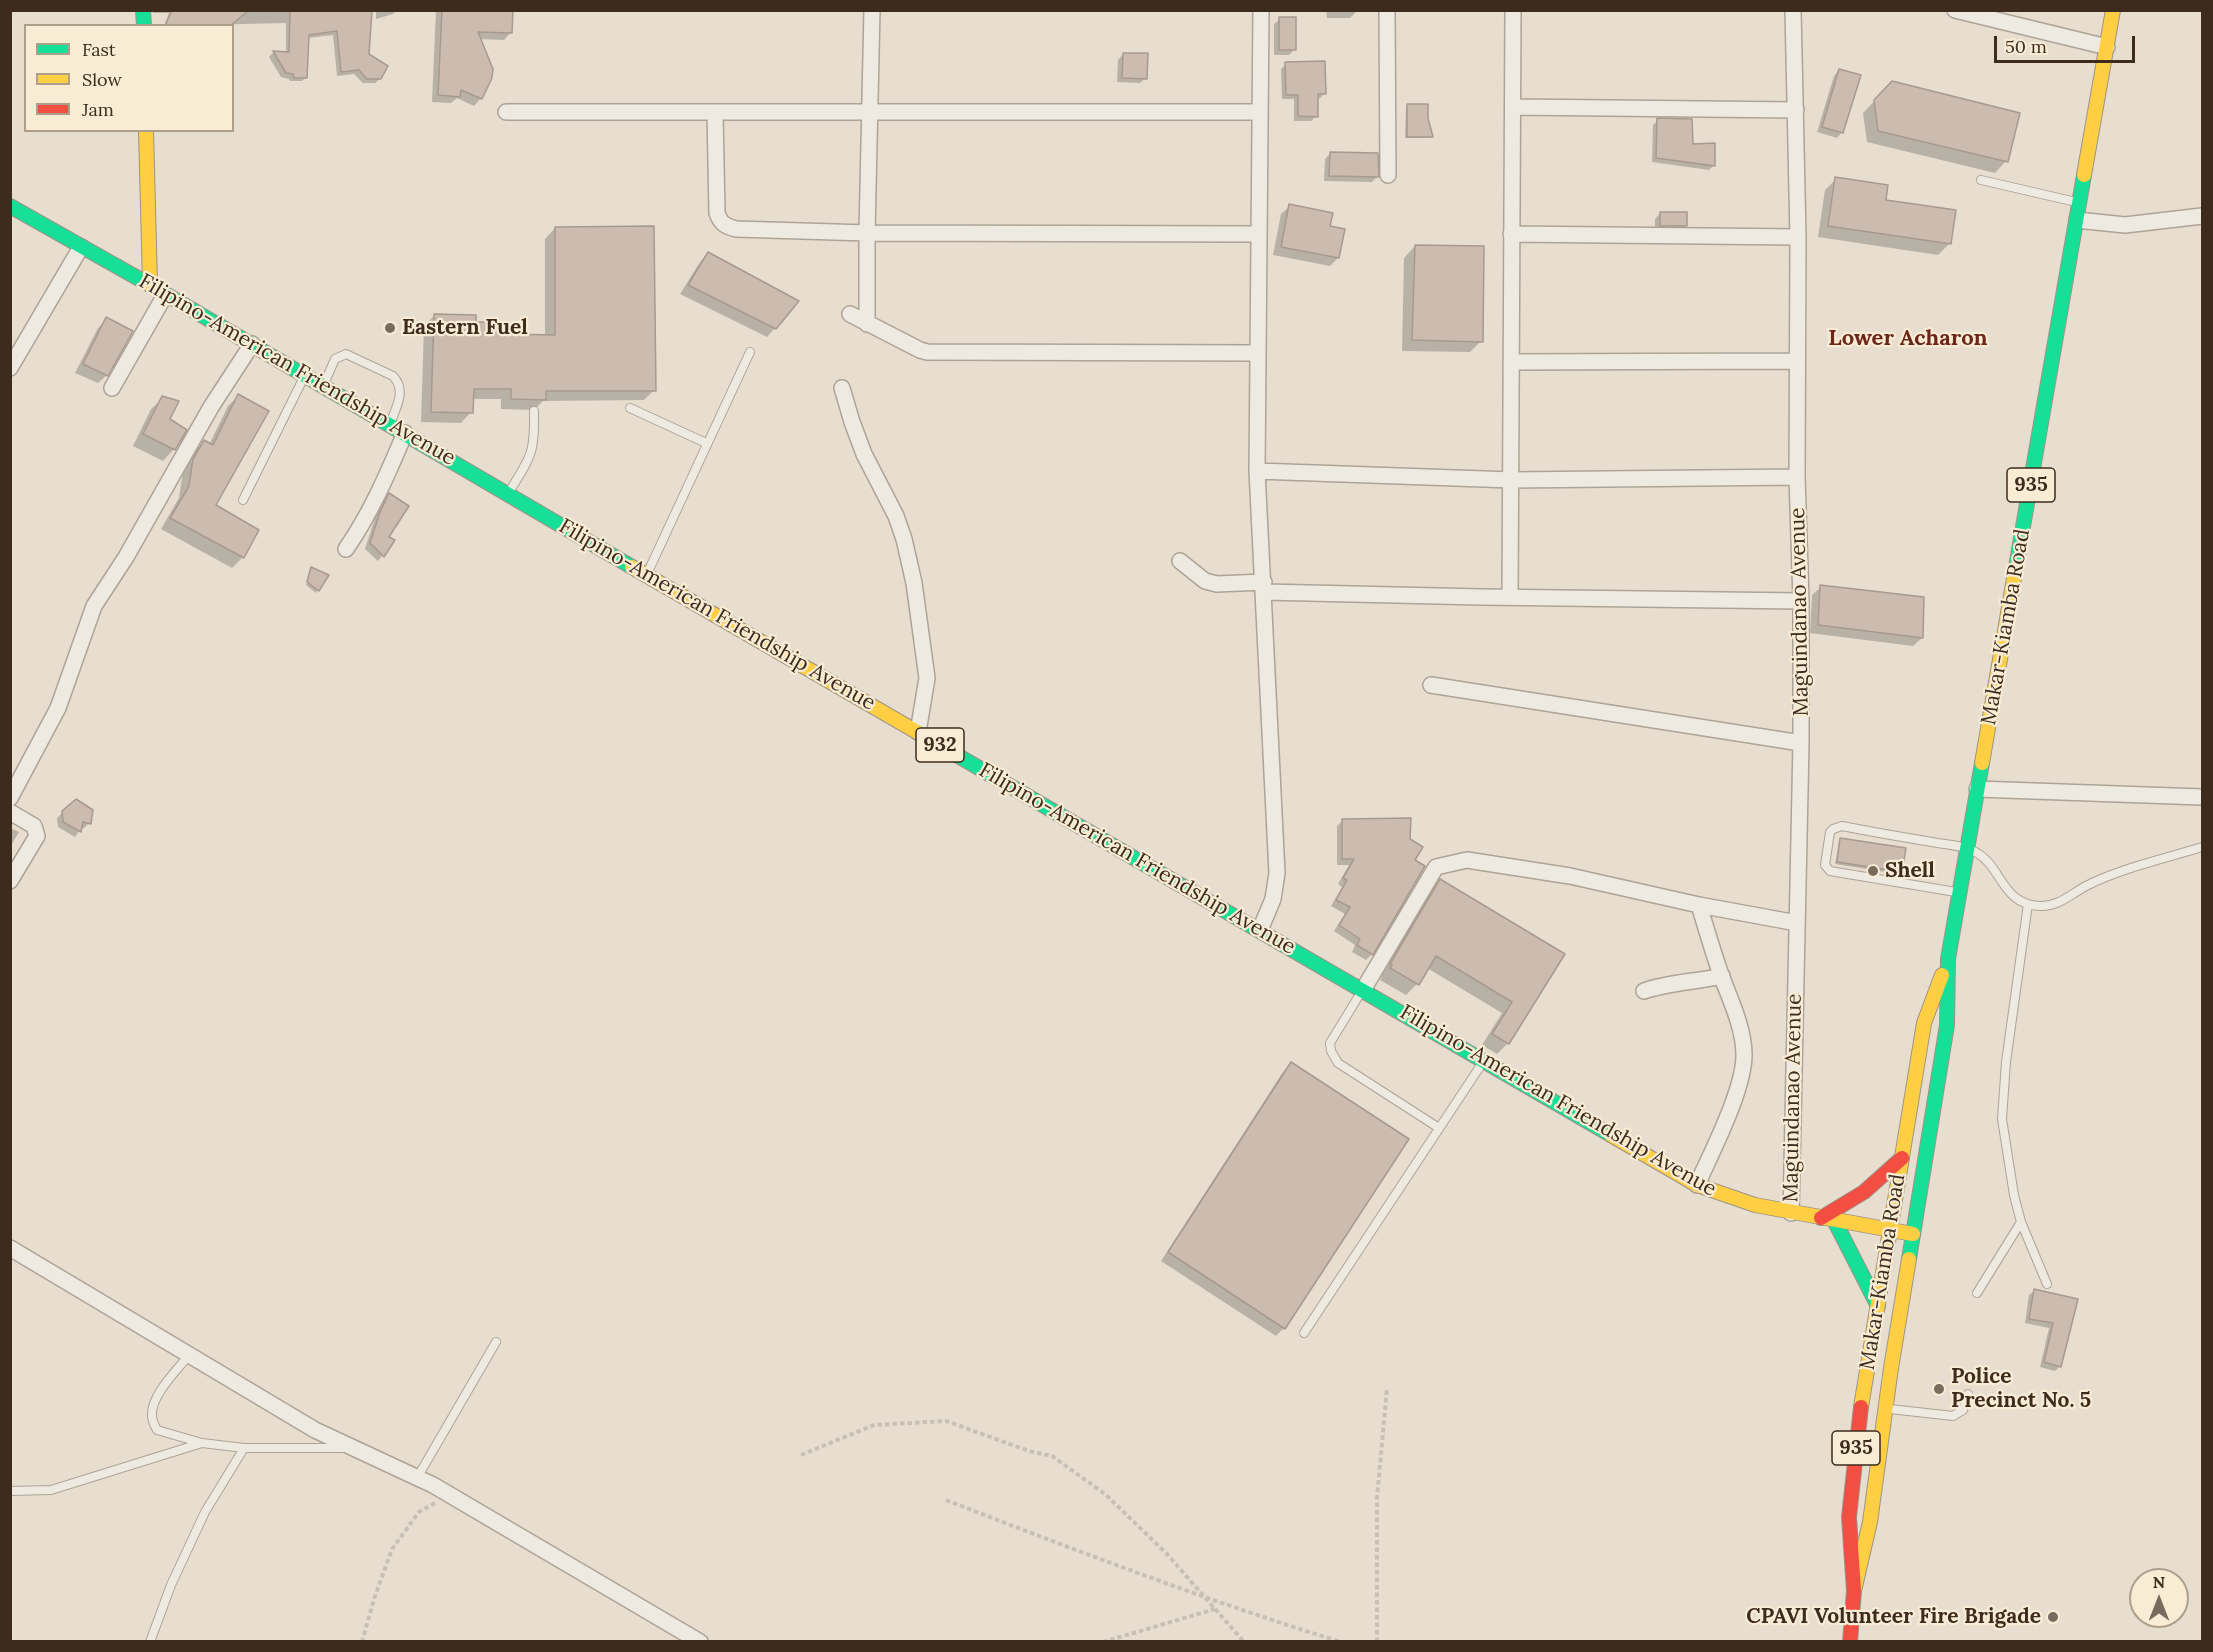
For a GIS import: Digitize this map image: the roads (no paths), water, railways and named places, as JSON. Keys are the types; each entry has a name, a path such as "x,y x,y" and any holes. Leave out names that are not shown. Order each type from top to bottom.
{"main road":[{"name":"Makar-Kiamba Road","path":"1850,1641 1854,1591 1870,1521 1885,1408 1947,1025 1948,959 2113,10"},
{"path":"146,132 150,285"},
{"name":"Filipino-American Friendship Avenue","path":"10,206 390,424 646,576 1697,1185 1755,1205 1913,1234"},
{"name":"Makar-Kiamba Road","path":"1854,1591 1849,1517 1857,1435 1924,1023 1948,959"},
{"path":"1878,1306 1828,1219 1878,1182 1902,1158"}],"street":[{"path":"867,324 872,10"},
{"path":"1260,930 1273,899 1277,873 1257,471 1261,10"},
{"path":"1387,10 1388,175"},
{"path":"1510,597 1513,10"},
{"name":"Maguindanao Avenue","path":"1791,1213 1802,743 1802,601 1797,477 1798,237 1793,10"},
{"path":"1955,10 1996,15 2107,47"},
{"path":"1514,107 1796,110"},
{"path":"506,112 1259,112"},
{"path":"715,112 716,198 720,222 726,227 867,233 1258,234"},
{"path":"2077,220 2125,225 2202,216"},
{"path":"1511,234 1798,237"},
{"path":"10,368 81,247"},
{"path":"112,388 165,295"},
{"path":"850,314 927,352 1258,353"},
{"path":"10,798 58,708 94,606 126,557 211,407 252,344"},
{"path":"1511,362 1797,361"},
{"path":"842,388 864,454 896,516 914,584 927,678 918,732"},
{"path":"346,549 360,529 382,488 405,433"},
{"path":"1257,471 1512,480 1797,477"},
{"path":"1180,561 1205,581 1217,584 1510,597 1802,601"},
{"path":"1431,685 1802,743"},
{"path":"1977,789 2202,797"},
{"path":"10,812 33,826 37,836 10,881"},
{"path":"1363,990 1436,867 1467,860 1570,876 1698,905 1797,922"},
{"path":"1697,1185 1727,1116 1741,1076 1744,1054 1734,1003 1722,976 1698,905"},
{"path":"1644,991 1668,984 1722,976"},
{"path":"10,1248 315,1430 357,1448 448,1494 700,1641"}],"lane":[{"path":"1981,180 2080,203"},
{"path":"646,576 750,352"},
{"path":"323,386 335,359 346,354 393,376 399,382 401,394 390,424"},
{"path":"243,500 305,375"},
{"path":"630,408 706,444"},
{"path":"508,493 532,452 534,411"},
{"path":"1959,893 1830,871 1826,865 1833,829 1842,826 1967,848 1985,860 2005,889 2028,904 2050,905 2105,878 2202,847"},
{"path":"2028,904 2006,1062 2002,1119 2014,1195 2021,1222 2047,1284"},
{"path":"1363,990 1330,1043 1334,1058 1338,1063 1439,1128"},
{"path":"1304,1333 1483,1061"},
{"path":"1977,1293 2021,1222"},
{"path":"417,1478 496,1342"},
{"path":"190,1354 163,1387 152,1407 152,1418 157,1430 202,1443 244,1448 357,1448"},
{"path":"1885,1408 1953,1416 1963,1410 1968,1394"},
{"path":"10,1491 51,1490 202,1443"},
{"path":"150,1641 171,1585 205,1512 244,1448"}],"place":[{"name":"Eastern Fuel","path":"390,328"},
{"name":"Shell","path":"1873,871"},
{"name":"Police Precinct No. 5","path":"1939,1389"},
{"name":"CPAVI Volunteer Fire Brigade","path":"2053,1617"}],"district":[{"name":"Lower Acharon","path":"1908,339"}]}
